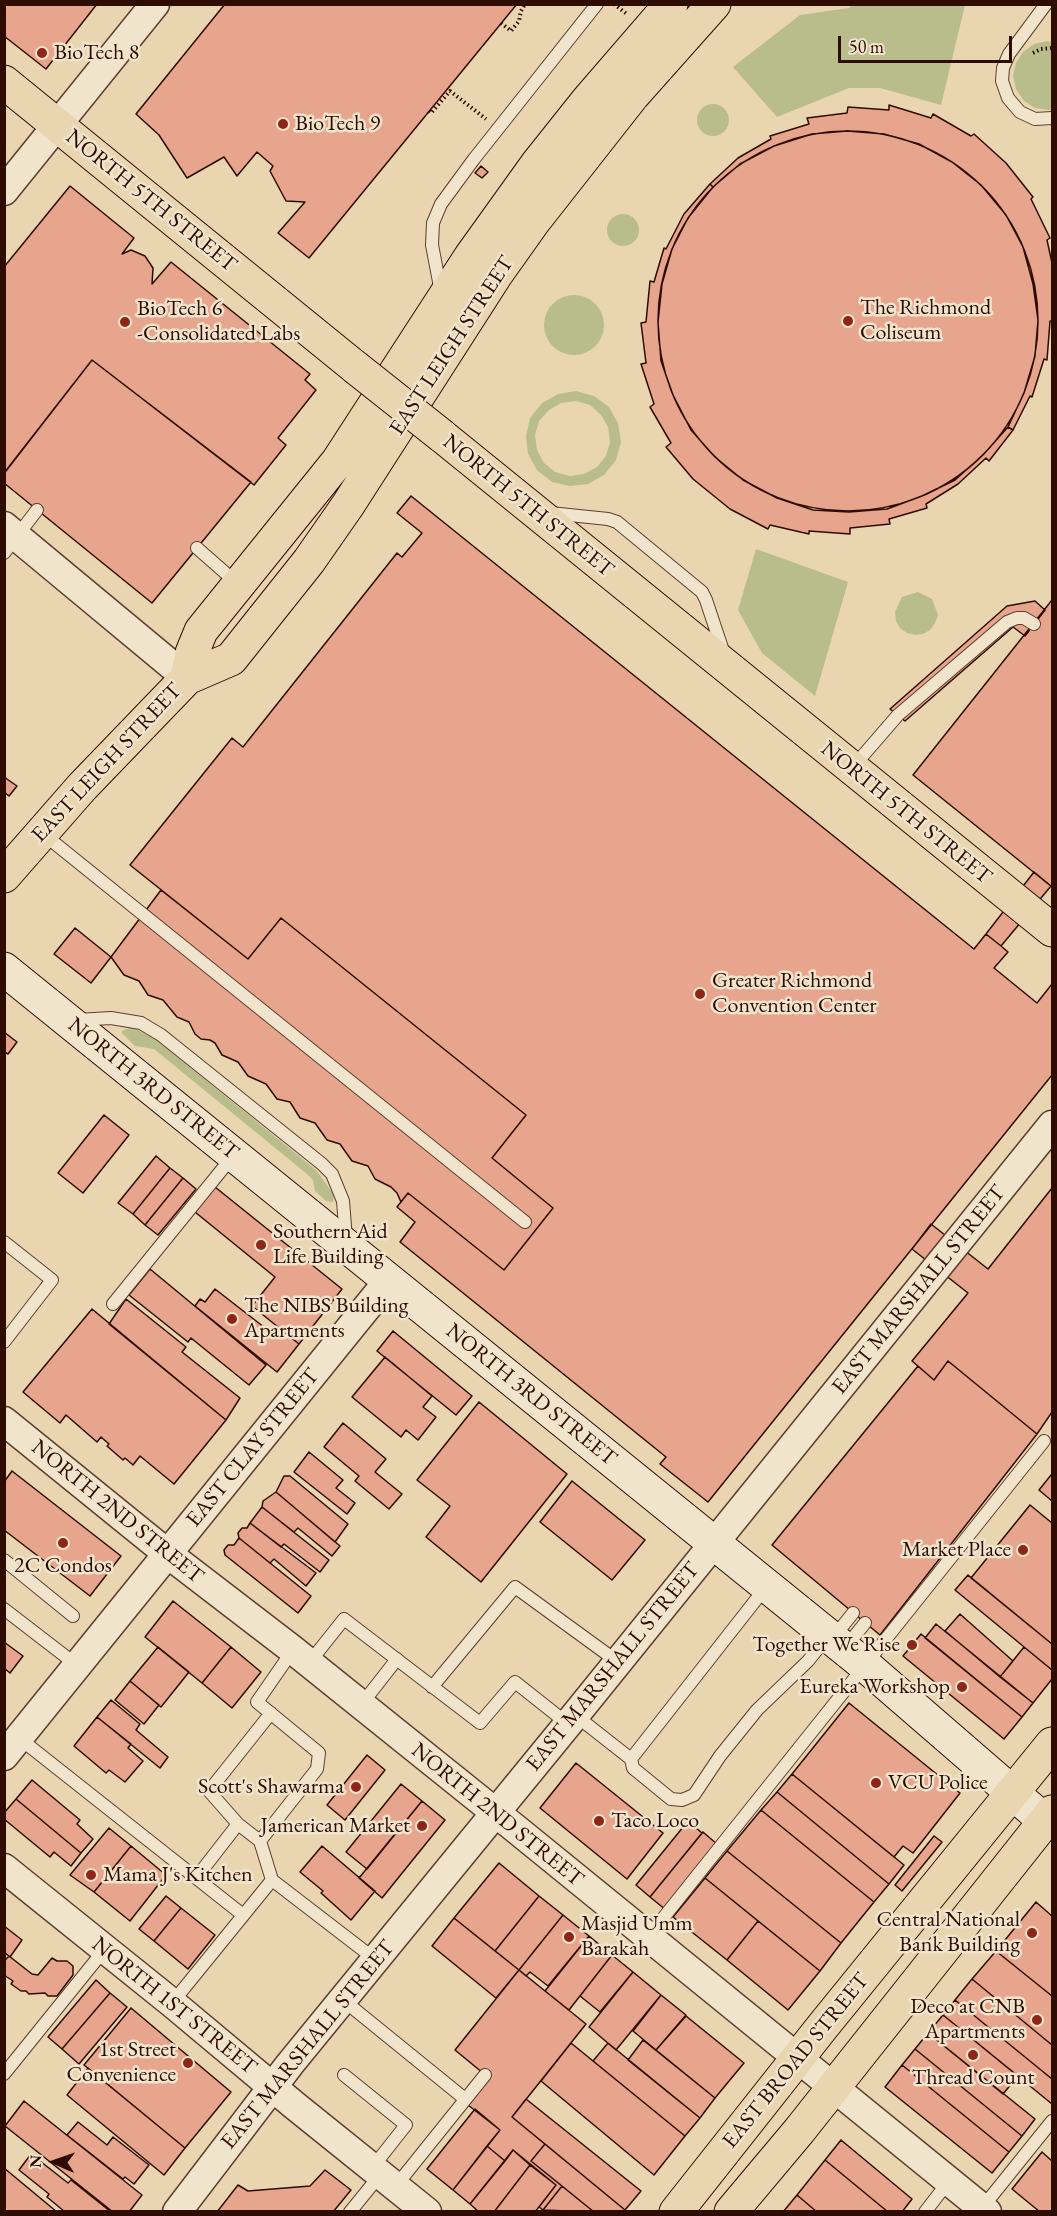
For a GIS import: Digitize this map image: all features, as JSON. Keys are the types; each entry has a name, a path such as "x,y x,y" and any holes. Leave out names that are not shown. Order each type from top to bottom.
{"main road":[{"name":"EAST LEIGH STREET","path":"187,678 192,653 201,631 338,461 471,256 556,139 671,4"},
{"name":"EAST LEIGH STREET","path":"4,876 41,832 187,678 231,658 309,561 379,460 495,276 534,221 633,95 714,4"},
{"name":"NORTH 5TH STREET","path":"4,82 1053,930"},
{"name":"NORTH 3RD STREET","path":"4,969 843,1648 1013,1793 1050,1820"},
{"name":"EAST BROAD STREET","path":"676,2211 1053,1744"},
{"name":"EAST BROAD STREET","path":"731,2211 1050,1820"}],"street":[{"path":"4,191 156,4"},
{"path":"9,539 187,678"},
{"name":"EAST MARSHALL STREET","path":"179,2211 272,2087 1053,1125"},
{"name":"EAST CLAY STREET","path":"12,1747 389,1280"},
{"name":"NORTH 2ND STREET","path":"8,1431 361,1704 983,2210"},
{"name":"NORTH 1ST STREET","path":"4,1868 172,2003 398,2192"}],"lane":[{"path":"443,300 432,245 435,215 498,129 597,4"},
{"path":"1046,4 1009,54 1003,68 1002,81 1008,98 1020,112 1035,119 1053,118"},
{"path":"9,539 38,510"},
{"path":"534,511 617,522 702,592 728,668"},
{"path":"197,548 238,585"},
{"path":"852,769 898,715 1007,622 1024,618 1034,624"},
{"path":"41,832 525,1222"},
{"path":"68,1020 111,1018 141,1023 161,1035 313,1156 332,1174 338,1187 343,1202 347,1246"},
{"path":"113,1304 233,1155"},
{"path":"4,1242 52,1280 9,1327 4,1342"},
{"path":"766,1586 632,1759 633,1768 671,1799 682,1800 694,1795 720,1756 757,1710 808,1661 843,1648 1044,1441"},
{"path":"4,1560 73,1616"},
{"path":"432,1687 515,1587 618,1662"},
{"path":"4,1609 78,1666"},
{"path":"648,1937 844,1691 843,1648 853,1613"},
{"path":"260,1841 317,1768 320,1753 257,1702 301,1657 344,1619 480,1724 515,1682 632,1759"},
{"path":"843,1648 865,1623"},
{"path":"361,1704 396,1659"},
{"path":"271,1713 209,1791 238,1824 260,1841 272,1880 376,1960"},
{"path":"12,1747 196,1878 243,1915"},
{"path":"196,1878 238,1824"},
{"path":"172,2003 272,1880"},
{"path":"4,2074 105,1949"},
{"path":"343,2001 465,2099"},
{"path":"344,2075 406,2124 398,2192"},
{"path":"350,2211 398,2192 485,2075"},
{"path":"983,2210 1053,2121"},
{"path":"925,2211 949,2181"}],"path":[{"path":"501,23 511,30 519,21 520,10 525,4"},
{"path":"614,4 628,15"},
{"path":"1026,60 1041,49 1053,48"},
{"path":"429,111 431,113 450,92 498,129"}],"green space":[{"path":"852,5 965,5 941,105 880,88 849,88 777,117 733,67 800,15 849,8"},
{"path":"1052,42 1052,110 1035,108 1024,101 1016,89 1013,76 1016,63 1023,52 1034,44"},
{"path":"713,104 725,108 729,120 725,132 713,136 701,132 697,120 701,108"},
{"path":"623,214 634,219 639,230 634,241 623,246 612,241 607,230 612,219"},
{"path":"568,295 580,295 591,300 599,308 604,325 602,337 591,350 580,355 568,355 557,350 549,342 544,331 544,319 549,308 557,300"},
{"path":"576,391 594,396 609,407 618,423 621,442 616,460 604,475 588,484 570,486 552,482 537,470 528,454 526,436 530,418 542,403 558,394","holes":["576,401 590,405 601,415 608,427 610,442 606,456 597,467 584,474 570,476 555,472 544,463 537,450 535,435 539,421 549,410 561,403"]},
{"path":"756,549 848,582 815,696 762,653 738,610"},
{"path":"918,592 932,599 938,615 930,630 915,635 900,628 895,612 902,597"},
{"path":"129,1028 136,1029 155,1039 316,1170 334,1195 333,1202 326,1201 315,1191 313,1180 307,1174 154,1049 135,1046 122,1033"}],"building":[{"name":"BioTech 8","path":"4,4 97,4 46,69 4,36"},
{"name":"BioTech 9","path":"225,4 517,4 309,258 278,233 305,202 286,201 270,171 273,166 257,152 237,176 224,157 187,178 159,135 136,114"},
{"path":"889,105 931,118 933,114 971,136 974,134 1006,163 1033,197 1031,199 1050,238 1047,240 1052,263 1052,321 1050,321 1047,360 1044,359 1032,397 1030,396 1013,430 1008,427 1024,393 1035,356 1038,320 1033,284 1023,247 1006,215 981,185 952,162 919,144 884,134 847,131 812,134 774,146 740,164 713,187 710,184 738,158 771,139 770,136 809,124 807,118 847,113 848,107 889,110"},
{"name":"The Richmond Coliseum","path":"848,131 885,135 921,146 953,163 982,187 1006,216 1023,248 1034,284 1038,321 1034,358 1023,394 1006,426 982,455 953,479 921,496 885,507 848,511 811,507 775,496 743,479 714,455 690,426 673,394 662,358 658,321 662,284 673,248 690,216 714,187 743,163 775,146 811,135"},
{"path":"481,166 488,172 482,178 475,173"},
{"path":"710,184 713,187 688,218 672,249 662,284 658,322 661,361 673,395 691,430 715,457 743,480 777,498 813,510 849,512 887,509 955,480 983,455 1008,427 1013,430 989,461 986,458 958,484 926,504 927,508 889,519 890,524 850,528 850,534 809,531 809,534 770,525 768,529 730,509 693,479 666,447 671,443 650,407 654,404 641,364 646,363 641,323 646,322 650,281 654,282 664,248 666,249 684,214"},
{"name":"BioTech 6 -Consolidated Labs","path":"70,186 134,238 122,254 131,250 145,256 153,268 152,284 171,262 310,374 305,380 316,390 278,438 286,445 254,485 92,360 6,471 4,469 4,267"},
{"path":"92,360 251,482 152,603 4,483 4,473"},
{"name":"Greater Richmond Convention Center","path":"411,496 974,949 986,934 1001,946 1008,952 994,968 1037,1003 1052,984 1052,1075 708,1502 660,1464 666,1457 400,1242 415,1222 397,1207 408,1193 504,1270 553,1208 492,1158 526,1115 281,918 248,959 130,865 232,738 243,747 397,553 402,557 422,533 397,513"},
{"path":"1052,600 1052,887 913,775"},
{"path":"1035,601 1045,610 1025,636 1013,627 905,721 890,709 1007,606"},
{"path":"4,777 17,786 9,796 4,792"},
{"path":"1034,872 1051,886 1001,946 986,934"},
{"path":"161,890 248,959 281,918 526,1115 492,1158 553,1208 504,1270 408,1193 401,1202 391,1187 375,1179 368,1166 352,1161 340,1144 327,1140 315,1123 300,1118 290,1102 277,1099 266,1084 248,1076 238,1062 222,1055 215,1043 201,1039 195,1034 189,1022 177,1017 163,1000 148,995 139,981 124,975 111,957"},
{"path":"75,928 111,957 91,983 54,954"},
{"path":"4,1032 17,1042 8,1054 4,1052"},
{"path":"104,1115 129,1135 83,1193 58,1173"},
{"path":"156,1156 170,1168 133,1214 118,1203"},
{"path":"170,1168 183,1178 145,1225 133,1214"},
{"path":"183,1178 196,1189 158,1235 145,1225"},
{"name":"Southern Aid Life Building","path":"215,1187 342,1289 299,1344 252,1306 275,1277 195,1212"},
{"path":"1052,1188 1052,1412 1037,1434 948,1361 934,1380 912,1361 968,1293 912,1249 931,1224 988,1269"},
{"path":"150,1269 266,1365 249,1385 191,1338 188,1342 129,1295"},
{"name":"The NIBS Building Apartments","path":"215,1289 278,1338 283,1331 299,1344 277,1372 195,1306 200,1299 205,1302"},
{"path":"126,1299 186,1347 182,1352 240,1398 226,1420 109,1324"},
{"path":"92,1309 226,1420 174,1484 140,1456 133,1465 125,1458 123,1460 107,1446 109,1444 101,1437 97,1442 66,1415 60,1423 23,1392"},
{"path":"393,1331 472,1396 456,1415 377,1351"},
{"path":"385,1357 432,1396 423,1407 436,1417 418,1440 406,1430 401,1437 352,1397"},
{"path":"948,1361 1037,1434 880,1635 772,1545 918,1366 934,1380"},
{"path":"479,1402 567,1474 481,1582 426,1537 450,1506 417,1480"},
{"path":"343,1423 386,1459 375,1472 402,1494 389,1509 355,1481 359,1476 324,1447"},
{"path":"309,1452 343,1480 336,1488 355,1503 347,1514 294,1472"},
{"name":"2C Condos","path":"12,1471 121,1556 90,1596 4,1530 4,1482"},
{"path":"1051,1475 1052,1477 1052,1501 1039,1490"},
{"path":"284,1476 290,1476 348,1524 335,1542 276,1492"},
{"path":"572,1481 645,1540 612,1580 540,1522"},
{"path":"276,1492 340,1546 332,1556 298,1528 294,1532 262,1507 263,1501"},
{"name":"Market Place","path":"1030,1505 1052,1523 1052,1644 971,1578"},
{"path":"262,1507 329,1560 320,1572 284,1544 281,1547 250,1523"},
{"path":"250,1523 316,1573 306,1586 274,1559 270,1563 239,1538 238,1533 242,1528 247,1528"},
{"path":"239,1538 311,1596 298,1613 225,1555 224,1550 228,1545 234,1545"},
{"path":"968,1575 1052,1644 1052,1670 955,1590"},
{"path":"173,1601 231,1647 202,1683 145,1637"},
{"path":"960,1614 1013,1661 1000,1677 945,1631"},
{"path":"936,1624 1033,1703 1022,1717 925,1638"},
{"name":"Eureka Workshop","path":"921,1634 1022,1717 1004,1739 903,1656"},
{"path":"4,1642 23,1656 10,1673 4,1668"},
{"path":"158,1647 189,1672 161,1707 130,1681"},
{"path":"231,1647 261,1672 232,1708 202,1683"},
{"path":"1024,1647 1052,1670 1052,1679 1033,1703 1000,1677"},
{"path":"130,1681 159,1705 144,1724 115,1700"},
{"path":"111,1700 140,1724 136,1730 168,1757 160,1768 97,1717"},
{"name":"VCU Police","path":"849,1703 960,1793 913,1853 903,1846 894,1857 792,1774"},
{"path":"97,1717 131,1744 128,1748 143,1761 125,1782 109,1770 106,1773 74,1746"},
{"name":"Scott's Shawarma","path":"367,1755 385,1770 345,1820 327,1805"},
{"path":"576,1763 663,1833 627,1879 540,1808"},
{"path":"792,1774 904,1865 889,1884 777,1792"},
{"path":"32,1780 80,1820 77,1824 93,1839 81,1853 16,1799"},
{"path":"401,1784 422,1801 367,1869 346,1852"},
{"path":"777,1792 889,1884 874,1902 761,1810"},
{"path":"16,1799 81,1853 71,1866 54,1852 50,1857 4,1819 4,1813"},
{"path":"422,1801 445,1820 382,1898 359,1878"},
{"path":"761,1810 874,1902 841,1943 727,1851"},
{"path":"688,1821 702,1833 650,1897 636,1885"},
{"path":"109,1828 131,1846 94,1892 70,1875"},
{"path":"703,1832 718,1845 666,1910 650,1897"},
{"path":"934,1836 942,1842 902,1891 895,1885"},
{"path":"131,1846 166,1875 130,1921 94,1892"},
{"path":"322,1846 375,1891 351,1920 321,1893 323,1891 300,1872"},
{"path":"727,1851 841,1943 820,1971 705,1878"},
{"path":"499,1863 539,1896 495,1951 454,1918"},
{"path":"705,1878 758,1921 727,1960 673,1917"},
{"path":"166,1896 181,1908 154,1941 139,1929"},
{"path":"539,1896 563,1915 519,1970 495,1951"},
{"name":"Central National Bank Building","path":"1036,1902 1052,1916 1052,1996 996,1951"},
{"path":"181,1908 215,1935 188,1969 154,1941"},
{"path":"563,1915 589,1936 548,1986 530,1972 526,1976 519,1970"},
{"path":"454,1918 519,1970 496,1998 432,1946"},
{"path":"758,1921 820,1971 788,2010 727,1960"},
{"path":"4,1926 22,1940 10,1957 4,1952"},
{"path":"589,1936 612,1955 569,2010 545,1991"},
{"name":"Deco at CNB Apartments","path":"996,1951 1052,1996 1052,2045 972,1979"},
{"path":"612,1955 633,1972 600,2012 580,1996"},
{"path":"9,1956 32,1974 38,1975 52,1958 57,1961 67,1961 73,1966 73,1975 57,1996 48,1996 45,1993 29,1994 11,1984 13,1981 4,1975 4,1961"},
{"path":"519,1970 586,2024 512,2117 545,2144 531,2161 562,2186 543,2210 539,2207 556,2185 513,2150 505,2161 487,2146 500,2130 468,2105 489,2078 455,2050"},
{"path":"633,1972 661,1995 616,2050 589,2027"},
{"path":"972,1979 1052,2045 1052,2079 955,2000"},
{"path":"96,1980 110,1993 62,2049 48,2037"},
{"path":"110,1993 127,2007 79,2064 62,2049"},
{"path":"661,1995 686,2015 656,2050 633,2031"},
{"path":"955,2000 1052,2079 1052,2104 943,2015"},
{"path":"131,2008 231,2092 185,2148 84,2065"},
{"name":"Thread Count","path":"943,2015 1018,2076 1003,2094 928,2033"},
{"path":"686,2016 744,2063 715,2098 656,2050"},
{"path":"928,2033 1035,2119 1022,2136 915,2049"},
{"path":"643,2040 715,2098 700,2118 628,2060"},
{"path":"571,2043 685,2136 654,2175 541,2081"},
{"path":"608,2043 700,2118 685,2136 593,2061"},
{"path":"915,2049 1022,2136 1009,2152 902,2065"},
{"path":"902,2065 1009,2152 992,2173 885,2087"},
{"path":"88,2068 185,2148 164,2175 67,2095"},
{"path":"526,2099 641,2191 625,2210 512,2117"},
{"path":"24,2101 142,2195 129,2212 113,2212 5,2126"},
{"path":"475,2109 500,2130 453,2190 427,2169"},
{"path":"78,2122 107,2145 113,2137 149,2165 134,2184 125,2177 123,2179 67,2135"},
{"path":"841,2140 912,2199 902,2212 888,2212 825,2160"},
{"path":"545,2144 625,2210 624,2212 594,2212 531,2161"},
{"path":"487,2146 505,2161 470,2204 453,2190"},
{"path":"513,2150 530,2165 494,2212 479,2212 470,2204"},
{"path":"1042,2152 1052,2161 1052,2212 1040,2212 1012,2189"},
{"path":"31,2154 68,2183 71,2180 111,2212 65,2212 47,2197 49,2194 19,2170"},
{"path":"825,2160 888,2212 817,2212 797,2195"},
{"path":"530,2165 556,2185 535,2212 494,2212"},
{"path":"4,2168 57,2212 4,2212"},
{"path":"325,2170 351,2190 333,2212 217,2212 238,2185 248,2191 310,2186"},
{"path":"562,2186 594,2212 543,2210"},
{"path":"797,2195 817,2212 783,2212"}],"place":[{"name":"BioTech 8","path":"42,53"},
{"name":"BioTech 9","path":"283,124"},
{"name":"The Richmond Coliseum","path":"848,321"},
{"name":"BioTech 6 -Consolidated Labs","path":"125,322"},
{"name":"Greater Richmond Convention Center","path":"700,994"},
{"name":"Southern Aid Life Building","path":"261,1245"},
{"name":"The NIBS Building Apartments","path":"232,1319"},
{"name":"2C Condos","path":"63,1543"},
{"name":"Market Place","path":"1023,1550"},
{"name":"Together We Rise","path":"912,1645"},
{"name":"Eureka Workshop","path":"962,1687"},
{"name":"VCU Police","path":"876,1783"},
{"name":"Scott's Shawarma","path":"356,1787"},
{"name":"Taco Loco","path":"599,1821"},
{"name":"Jamerican Market","path":"422,1826"},
{"name":"Mama J's Kitchen","path":"91,1875"},
{"name":"Central National Bank Building","path":"1032,1933"},
{"name":"Masjid Umm Barakah","path":"569,1937"},
{"name":"Deco at CNB Apartments","path":"1037,2020"},
{"name":"Thread Count","path":"973,2055"},
{"name":"1st Street Convenience","path":"188,2063"}]}
